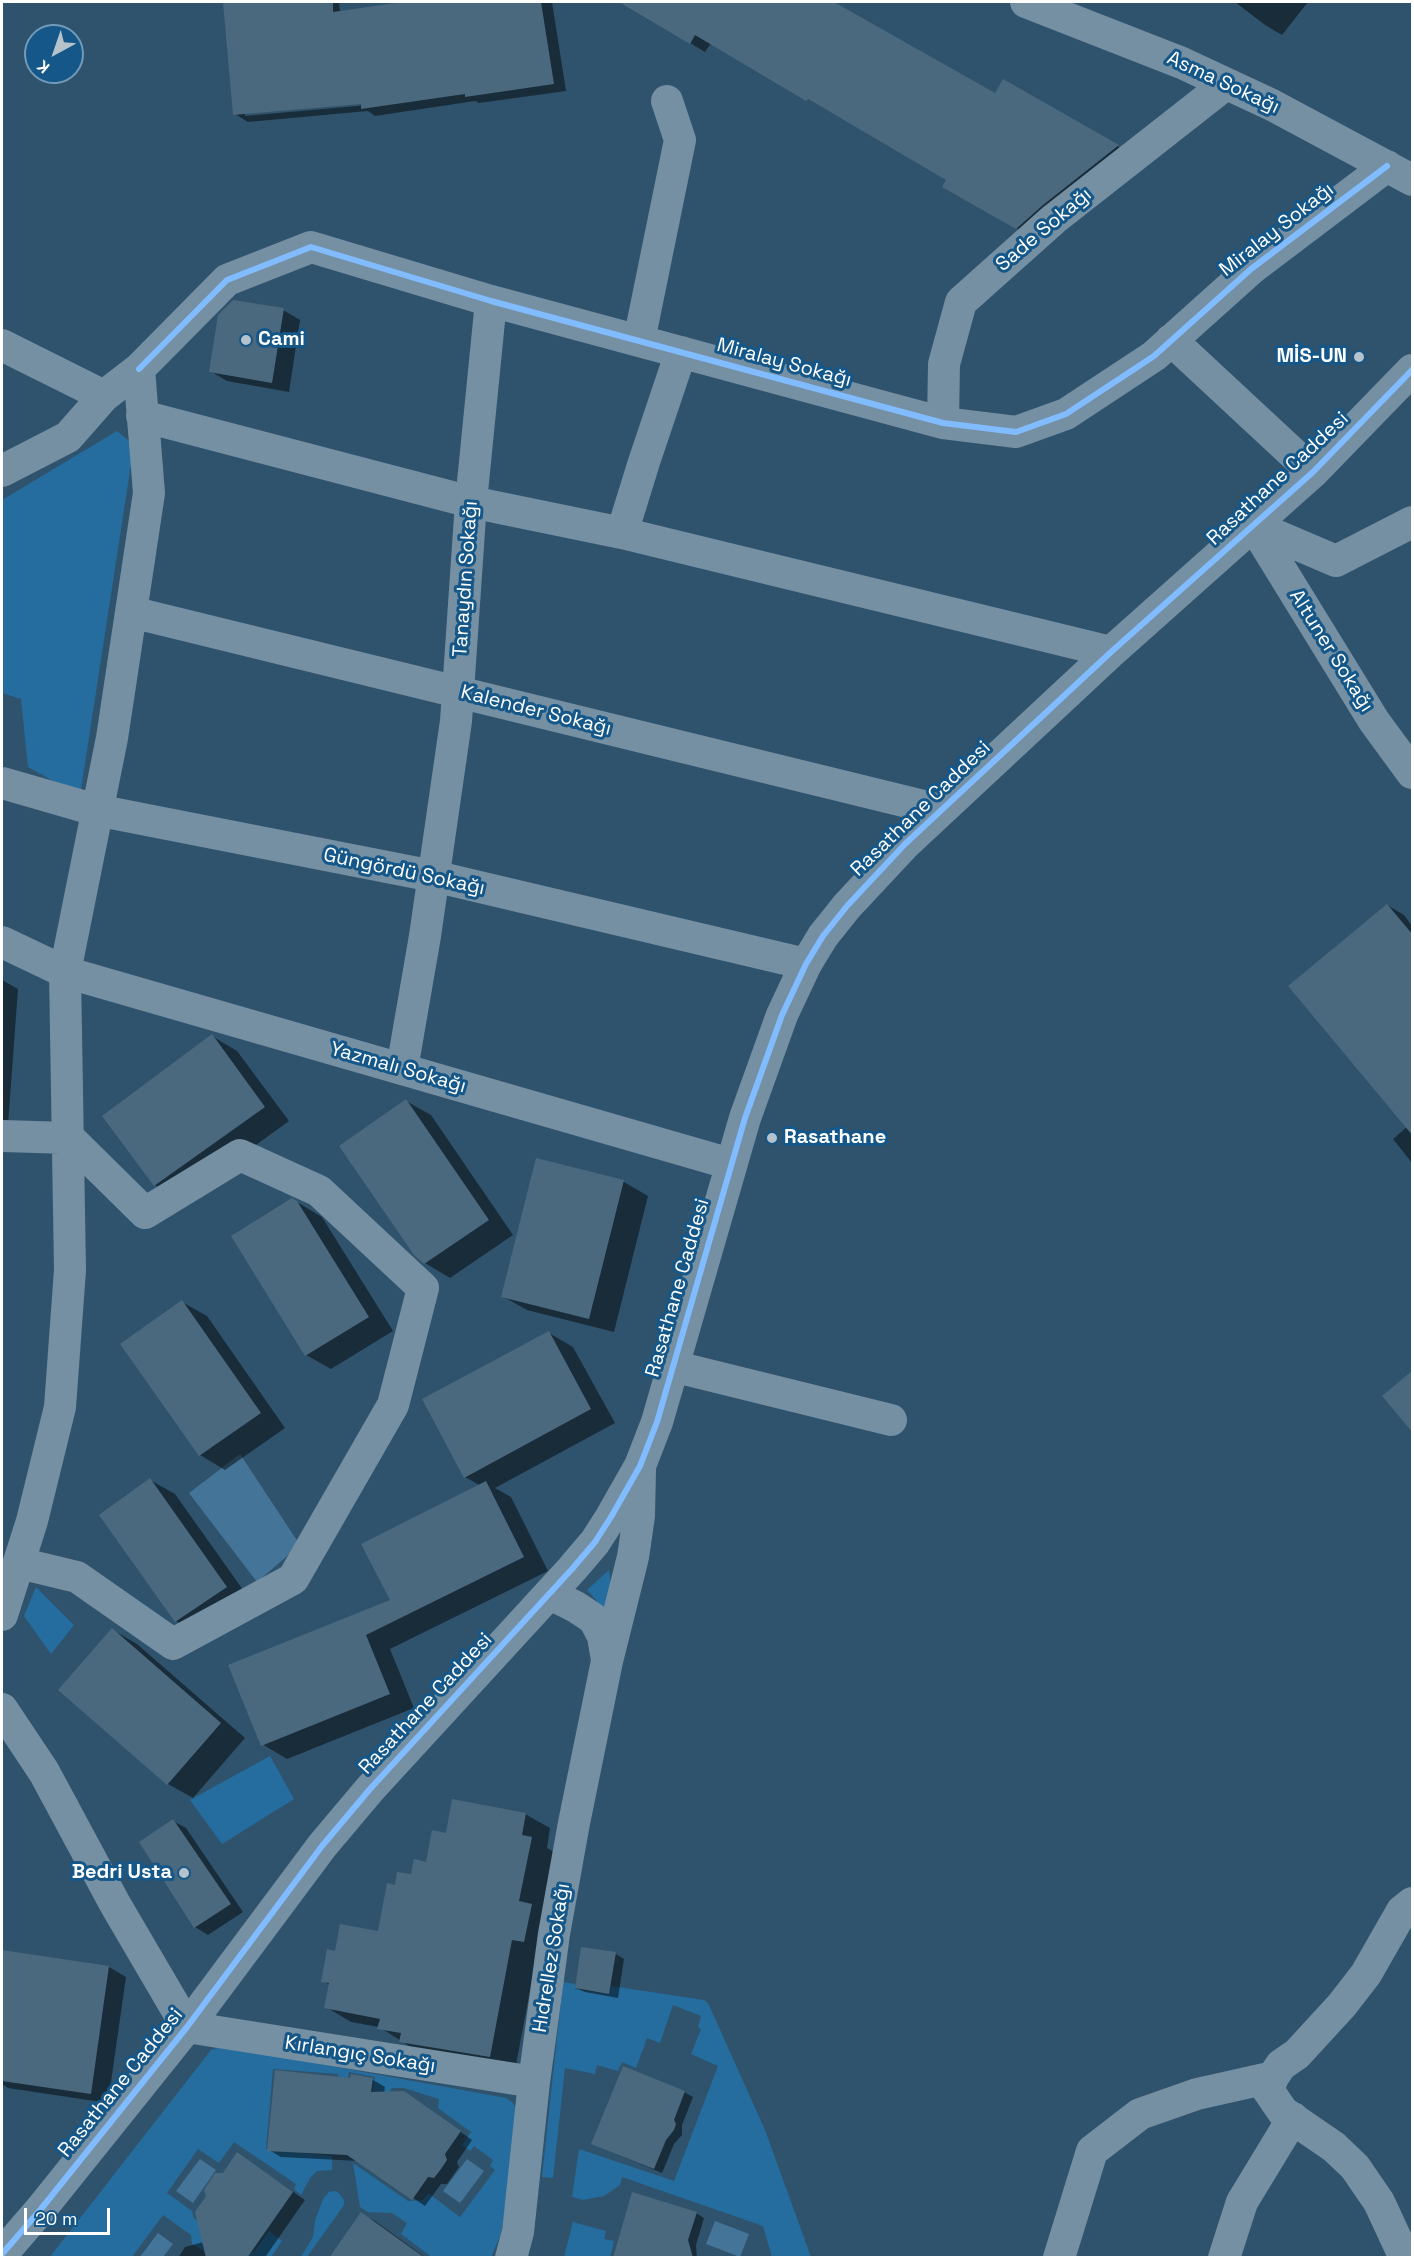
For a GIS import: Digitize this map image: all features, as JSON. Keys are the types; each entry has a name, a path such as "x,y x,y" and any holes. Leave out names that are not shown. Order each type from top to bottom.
{"street":[{"name":"Asma Sokağı","path":"1026,2 1182,63 1272,105 1400,173"},
{"name":"Sade Sokağı","path":"943,423 944,364 961,302 1054,219 1226,84"},
{"path":"639,341 680,140 667,100"},
{"name":"Miralay Sokağı","path":"2,471 68,437 104,396 139,369 226,280 311,247 491,301 943,423 1016,432 1066,414 1154,356 1251,269 1400,173"},
{"name":"Tanaydın Sokağı","path":"402,1069 456,721 471,502 491,301"},
{"path":"1171,340 1312,472"},
{"path":"2,345 104,396"},
{"path":"622,533 681,352"},
{"path":"2,1615 32,1521 60,1407 70,1270 65,972 112,738 149,493 139,369"},
{"name":"Rasathane Caddesi","path":"2,2254 41,2209 187,2027 322,1846 370,1789 595,1542 640,1466 657,1422 745,1118 782,1015 806,964 823,936 847,906 905,843 1111,652 1312,472 1413,370"},
{"path":"142,416 471,502 622,533 1111,652"},
{"path":"1254,526 1336,561 1413,522"},
{"name":"Altuner Sokağı","path":"1254,526 1374,721 1413,773"},
{"name":"Kalender Sokağı","path":"131,612 940,810"},
{"name":"Güngördü Sokağı","path":"2,783 96,810 433,876 806,964"},
{"name":"Yazmalı Sokağı","path":"2,942 65,972 731,1164"},
{"path":"2,1136 69,1138 145,1213 240,1155 319,1191 423,1288 393,1405 293,1579 172,1644 77,1577 19,1563"},
{"path":"672,1366 891,1420"},
{"name":"Hıdrellez Sokağı","path":"511,2258 518,2232 534,2082 563,1880 607,1661 637,1538 640,1466"},
{"name":"Hıdrellez Sokağı","path":"550,1594 576,1606 594,1619 603,1636 607,1661"},
{"path":"2,1708 44,1772 187,2027"},
{"path":"1405,2258 1379,2202 1355,2167 1334,2147 1283,2112 1268,2090 1281,2065 1297,2054 1342,2006 1366,1974 1402,1911 1413,1903"},
{"name":"Kırlangıç Sokağı","path":"187,2027 534,2082"},
{"path":"1059,2258 1092,2151 1140,2114 1197,2094 1273,2077"},
{"path":"1224,2258 1242,2202 1293,2118"}],"shaded area":[{"path":"117,431 134,445 80,796 28,767 21,699 2,693 2,500"},
{"path":"240,1454 300,1545 257,1582 189,1493"},
{"path":"609,1570 611,1586 604,1615 596,1600 587,1590"},
{"path":"36,1587 74,1625 51,1654 24,1616"},
{"path":"270,1756 294,1799 222,1844 190,1800"},
{"path":"563,1982 575,1984 575,1989 609,1994 611,1986 704,2000 708,2003 765,2130 811,2257 772,2257 763,2226 622,2177 620,2185 604,2196 583,2200 572,2197 579,2149 674,2181 718,2066 691,2054 701,2029 698,2027 701,2016 673,2005 660,2043 647,2038 636,2068 622,2062 618,2071 597,2065 595,2074 565,2068 553,2178 542,2177"},
{"path":"217,2048 243,2050 506,2098 512,2102 516,2108 506,2202 501,2234 491,2257 432,2257 401,2234 407,2223 392,2213 368,2212 360,2207 353,2163 408,2201 423,2200 428,2193 460,2217 495,2170 490,2166 493,2160 474,2146 470,2151 462,2145 471,2132 438,2108 439,2099 404,2088 392,2088 370,2120 367,2120 375,2077 349,2072 341,2114 335,2112 338,2074 273,2069 266,2149 332,2156 332,2170 317,2171 310,2178 301,2195 294,2189 296,2184 234,2142 219,2163 198,2149 167,2193 192,2211 194,2218 243,2254 254,2252 269,2231 282,2241 271,2257 223,2257 210,2249 204,2251 192,2244 191,2235 163,2215 132,2257 49,2258 211,2050"},
{"path":"200,2159 216,2170 193,2203 176,2191"},
{"path":"467,2159 484,2171 460,2203 443,2191"},
{"path":"329,2192 338,2192 344,2200 344,2205 307,2257 301,2257 313,2237 315,2221 323,2199"},
{"path":"715,2221 749,2234 740,2257 706,2244"},
{"path":"573,2222 606,2231 604,2239 614,2241 610,2257 564,2257"},
{"path":"158,2233 173,2244 163,2257 140,2257"}],"building":[{"path":"223,2 333,2 333,12 402,2 541,2 554,84 361,109 361,104 233,115"},
{"path":"619,2 834,2 995,93 1003,79 1119,145 1016,229 942,187 946,180 808,99 806,101 695,35 690,44"},
{"name":"Cami","path":"233,300 284,308 272,383 209,372 218,315"},
{"path":"1387,904 1413,935 1413,1136 1288,986"},
{"path":"212,1034 265,1107 154,1186 102,1116"},
{"path":"406,1099 489,1220 424,1264 414,1255 339,1146"},
{"path":"536,1158 624,1180 589,1319 501,1297"},
{"path":"292,1198 297,1201 369,1317 305,1356 231,1236"},
{"path":"182,1300 261,1413 199,1456 120,1344"},
{"path":"549,1331 591,1409 464,1478 422,1399"},
{"path":"1413,1370 1413,1433 1382,1396"},
{"path":"150,1478 227,1587 175,1622 99,1515"},
{"path":"486,1481 524,1557 366,1635 390,1694 261,1746 228,1665 390,1600 361,1544"},
{"path":"112,1628 221,1723 167,1785 58,1690"},
{"path":"452,1799 526,1813 522,1835 532,1837 519,1901 532,1904 524,1942 512,1940 490,2057 399,2042 401,2033 377,2029 380,2019 324,2008 329,1983 321,1982 327,1949 335,1951 340,1924 378,1931 387,1883 395,1885 397,1872 411,1874 414,1859 426,1862 432,1830 446,1833"},
{"name":"Bedri Usta","path":"173,1819 231,1904 194,1928 139,1842"},
{"path":"581,1947 616,1952 609,1994 575,1988"},
{"path":"2,1950 109,1966 91,2094 2,2081"},
{"path":"623,2066 685,2091 674,2120 676,2124 674,2130 666,2140 654,2169 591,2144"},
{"path":"275,2070 350,2078 351,2074 373,2078 371,2092 404,2091 461,2131 445,2154 447,2160 441,2169 434,2178 428,2177 412,2200 347,2155 267,2151"},
{"path":"237,2152 293,2192 247,2258 206,2258 195,2212 206,2196 204,2190 215,2173 223,2173"},
{"path":"632,2192 697,2212 688,2240 693,2258 613,2258"},
{"path":"361,2212 425,2258 329,2258"}],"cycle path":[{"path":"139,369 227,280 311,247 491,301 943,423 1016,432 1066,414 1154,356 1251,269 1387,166"},
{"path":"2,2254 41,2209 187,2027 322,1846 370,1789 572,1569 595,1542 611,1517 640,1466 657,1422 745,1118 782,1015 806,964 823,936 847,906 905,844 1111,652 1313,472 1412,370"}],"place":[{"name":"Cami","path":"246,340"},
{"name":"MİS-UN","path":"1359,357"},
{"name":"Rasathane","path":"772,1138"},
{"name":"Bedri Usta","path":"184,1873"}]}
